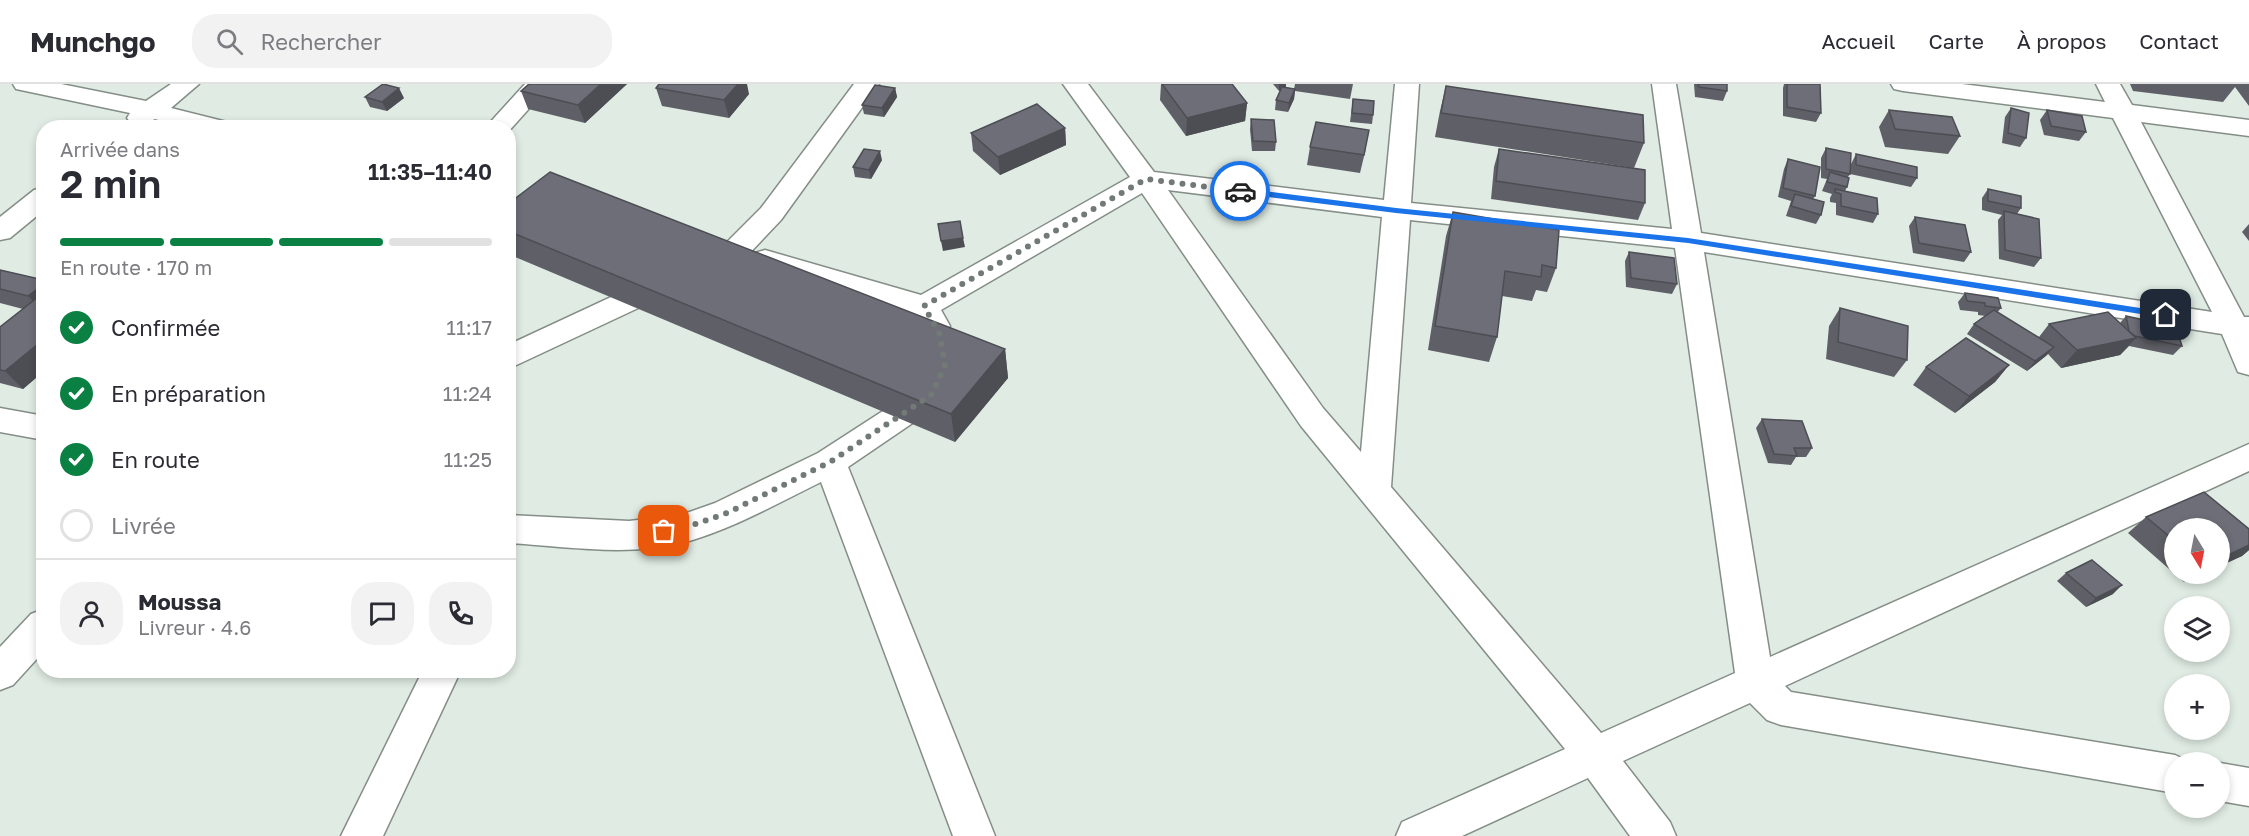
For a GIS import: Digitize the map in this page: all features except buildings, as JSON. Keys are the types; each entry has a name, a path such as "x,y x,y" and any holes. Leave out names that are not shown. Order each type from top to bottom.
{"street":[{"path":"25,84 188,120"},
{"path":"138,120 187,84"},
{"path":"505,120 538,84"},
{"path":"516,354 735,251 771,214 867,84"},
{"path":"1075,84 1146,179 1312,417 1374,488 1594,754 1655,836"},
{"path":"1374,488 1407,84"},
{"path":"1664,84 1755,682 1781,708 2164,772"},
{"path":"1903,84 2249,128"},
{"path":"2108,84 2242,327 2249,364"},
{"path":"924,306 1146,179 1396,210 1688,240 2242,327"},
{"path":"0,231 36,202"},
{"path":"516,530 629,535 681,529 727,513 830,462 931,395 944,361 940,335 924,306 735,251 690,244"},
{"path":"0,420 36,427"},
{"path":"1417,836 2249,457"},
{"path":"830,462 974,836"},
{"path":"0,673 36,634"},
{"path":"362,836 438,678"},
{"path":"2230,784 2249,787"}],"way so far":[{"path":"664,531 681,529 727,513 830,462 931,395 945,366 940,335 924,306 1146,179 1240,191"}],"route":[{"path":"1240,191 1396,210 1688,240 2166,315"}]}
